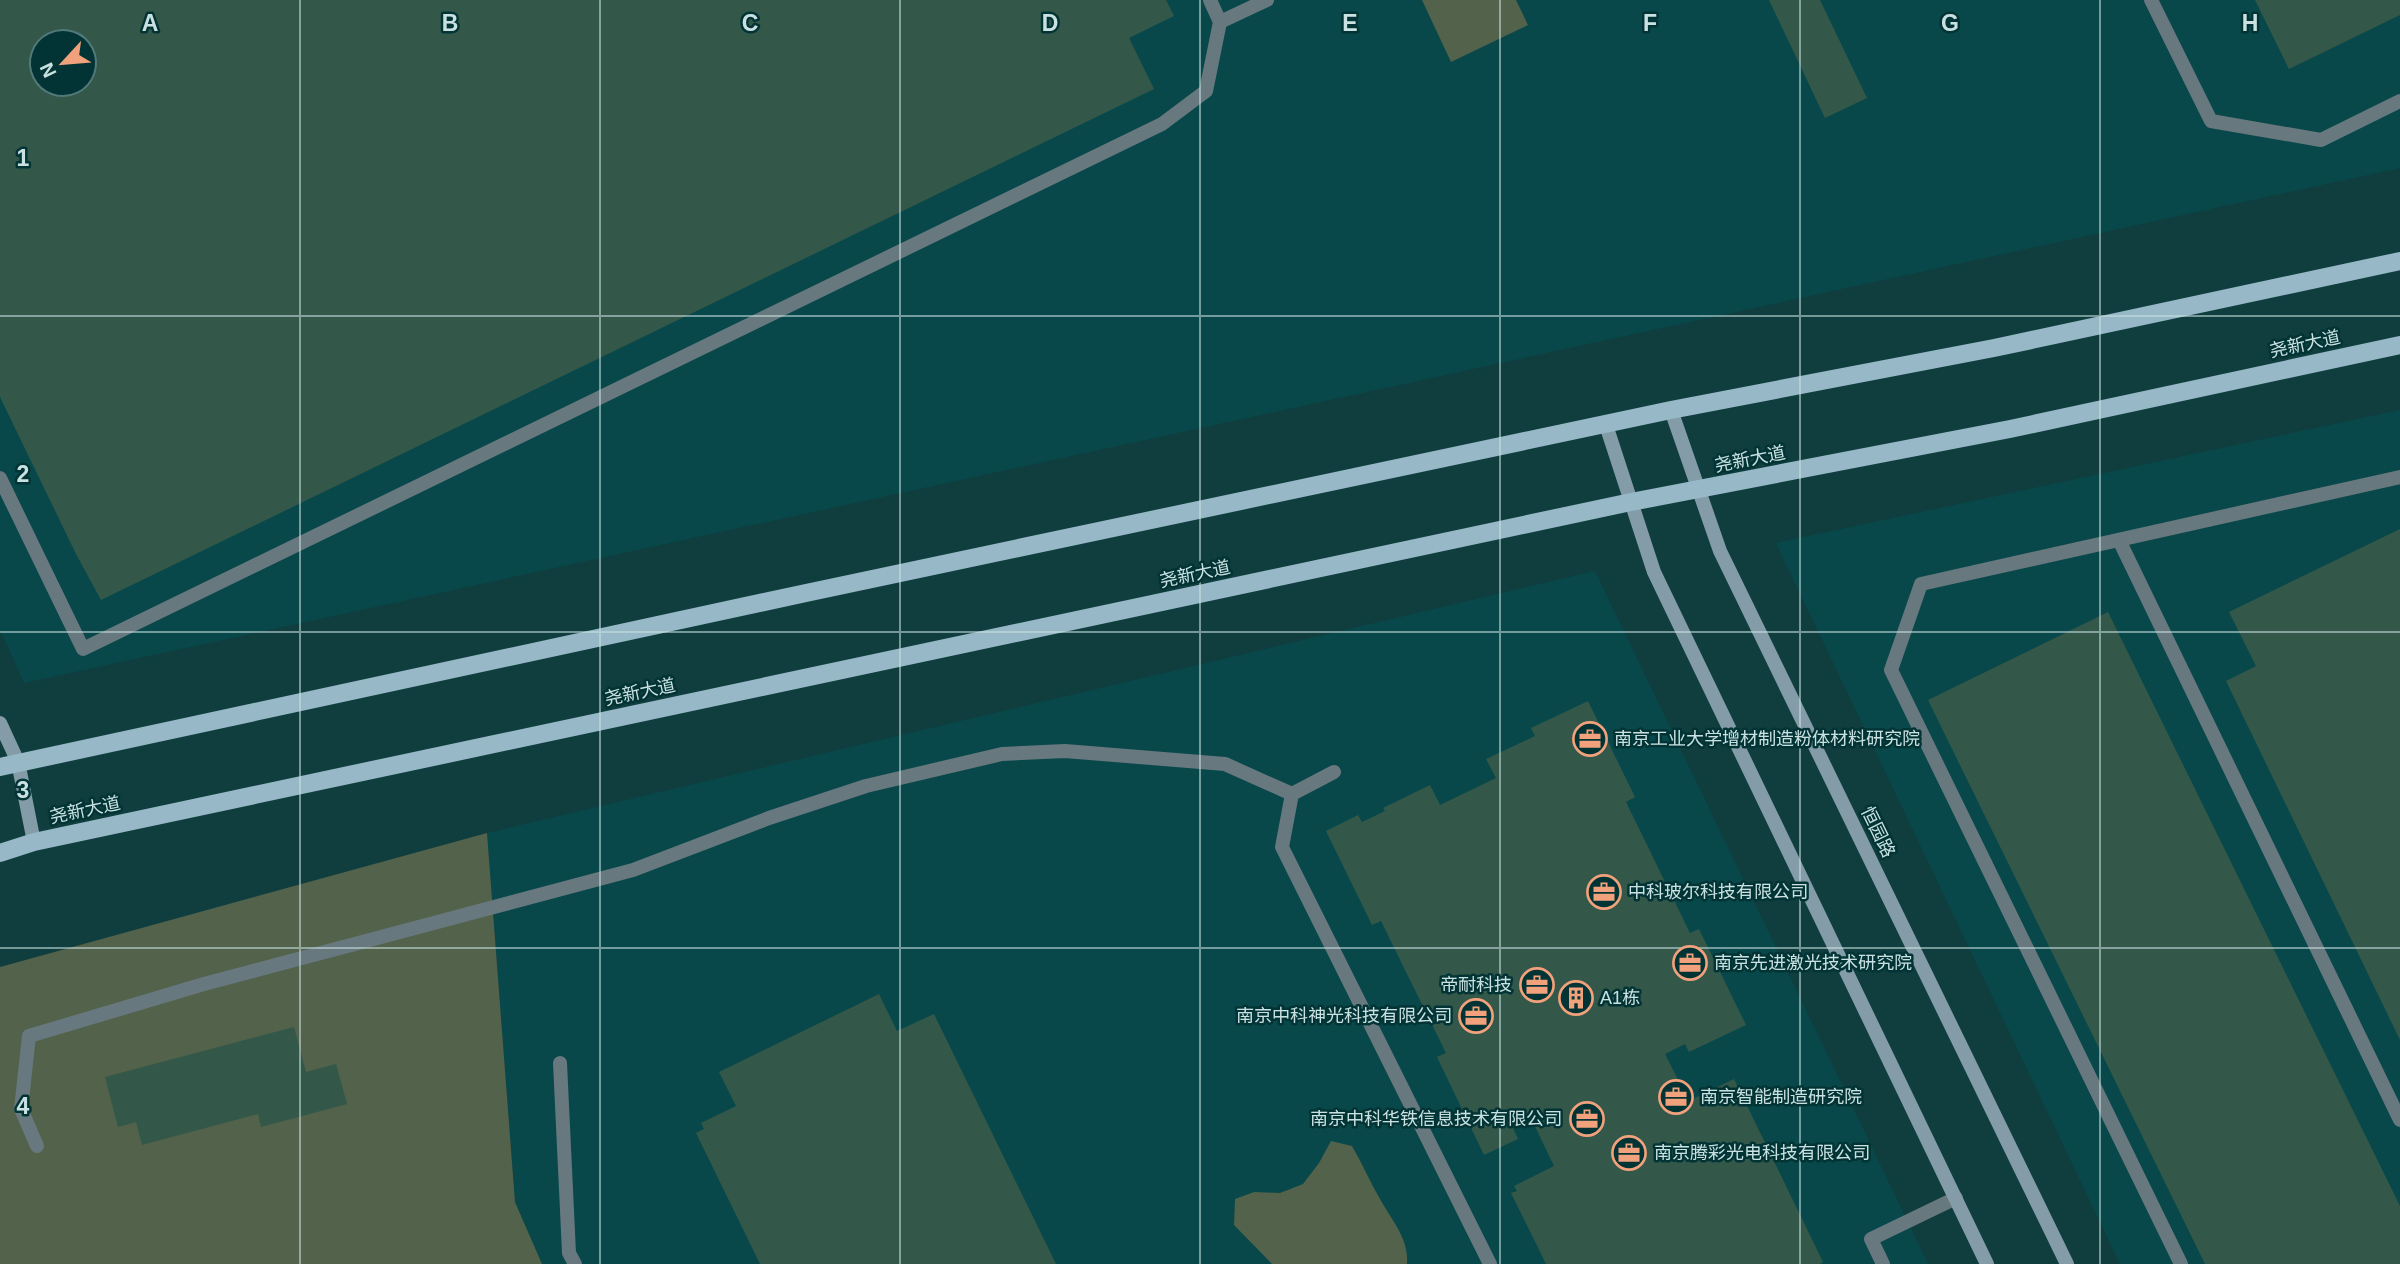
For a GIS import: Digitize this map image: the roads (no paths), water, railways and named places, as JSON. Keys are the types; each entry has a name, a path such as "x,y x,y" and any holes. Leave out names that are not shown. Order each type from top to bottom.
{"main road":[{"path":"0,767 1671,410 1994,348 2400,261"},
{"name":"尧新大道","path":"0,853 34,842 1631,502 2010,429 2400,345"}],"street":[{"name":"恒园路","path":"1671,410 1726,563 2067,1264"},
{"path":"1606,425 1654,572 1987,1264"},
{"path":"0,723 18,762 34,842"}],"lane":[{"path":"0,478 83,649 1162,124 1206,91 1220,22 1210,0"},
{"path":"1220,22 1267,0"},
{"path":"2151,0 2211,121 2321,140 2400,101"},
{"path":"2181,1264 1891,670 1921,584 2400,477"},
{"path":"2119,540 2400,1120"},
{"path":"37,1146 21,1109 29,1036 204,984 633,870 769,818 866,786 1002,754 1065,751 1225,764 1292,794"},
{"path":"1292,794 1334,772"},
{"path":"1292,794 1282,847 1490,1264"},
{"path":"560,1063 569,1253 575,1264"},
{"path":"1883,1264 1871,1239 1956,1198"}],"place":[{"name":"南京工业大学增材制造粉体材料研究院","path":"1590,739"},
{"name":"中科玻尔科技有限公司","path":"1604,892"},
{"name":"南京先进激光技术研究院","path":"1690,963"},
{"name":"帝耐科技","path":"1537,985"},
{"name":"A1栋","path":"1576,998"},
{"name":"南京中科神光科技有限公司","path":"1476,1016"},
{"name":"南京智能制造研究院","path":"1676,1097"},
{"name":"南京中科华铁信息技术有限公司","path":"1587,1119"},
{"name":"南京腾彩光电科技有限公司","path":"1629,1153"}]}
